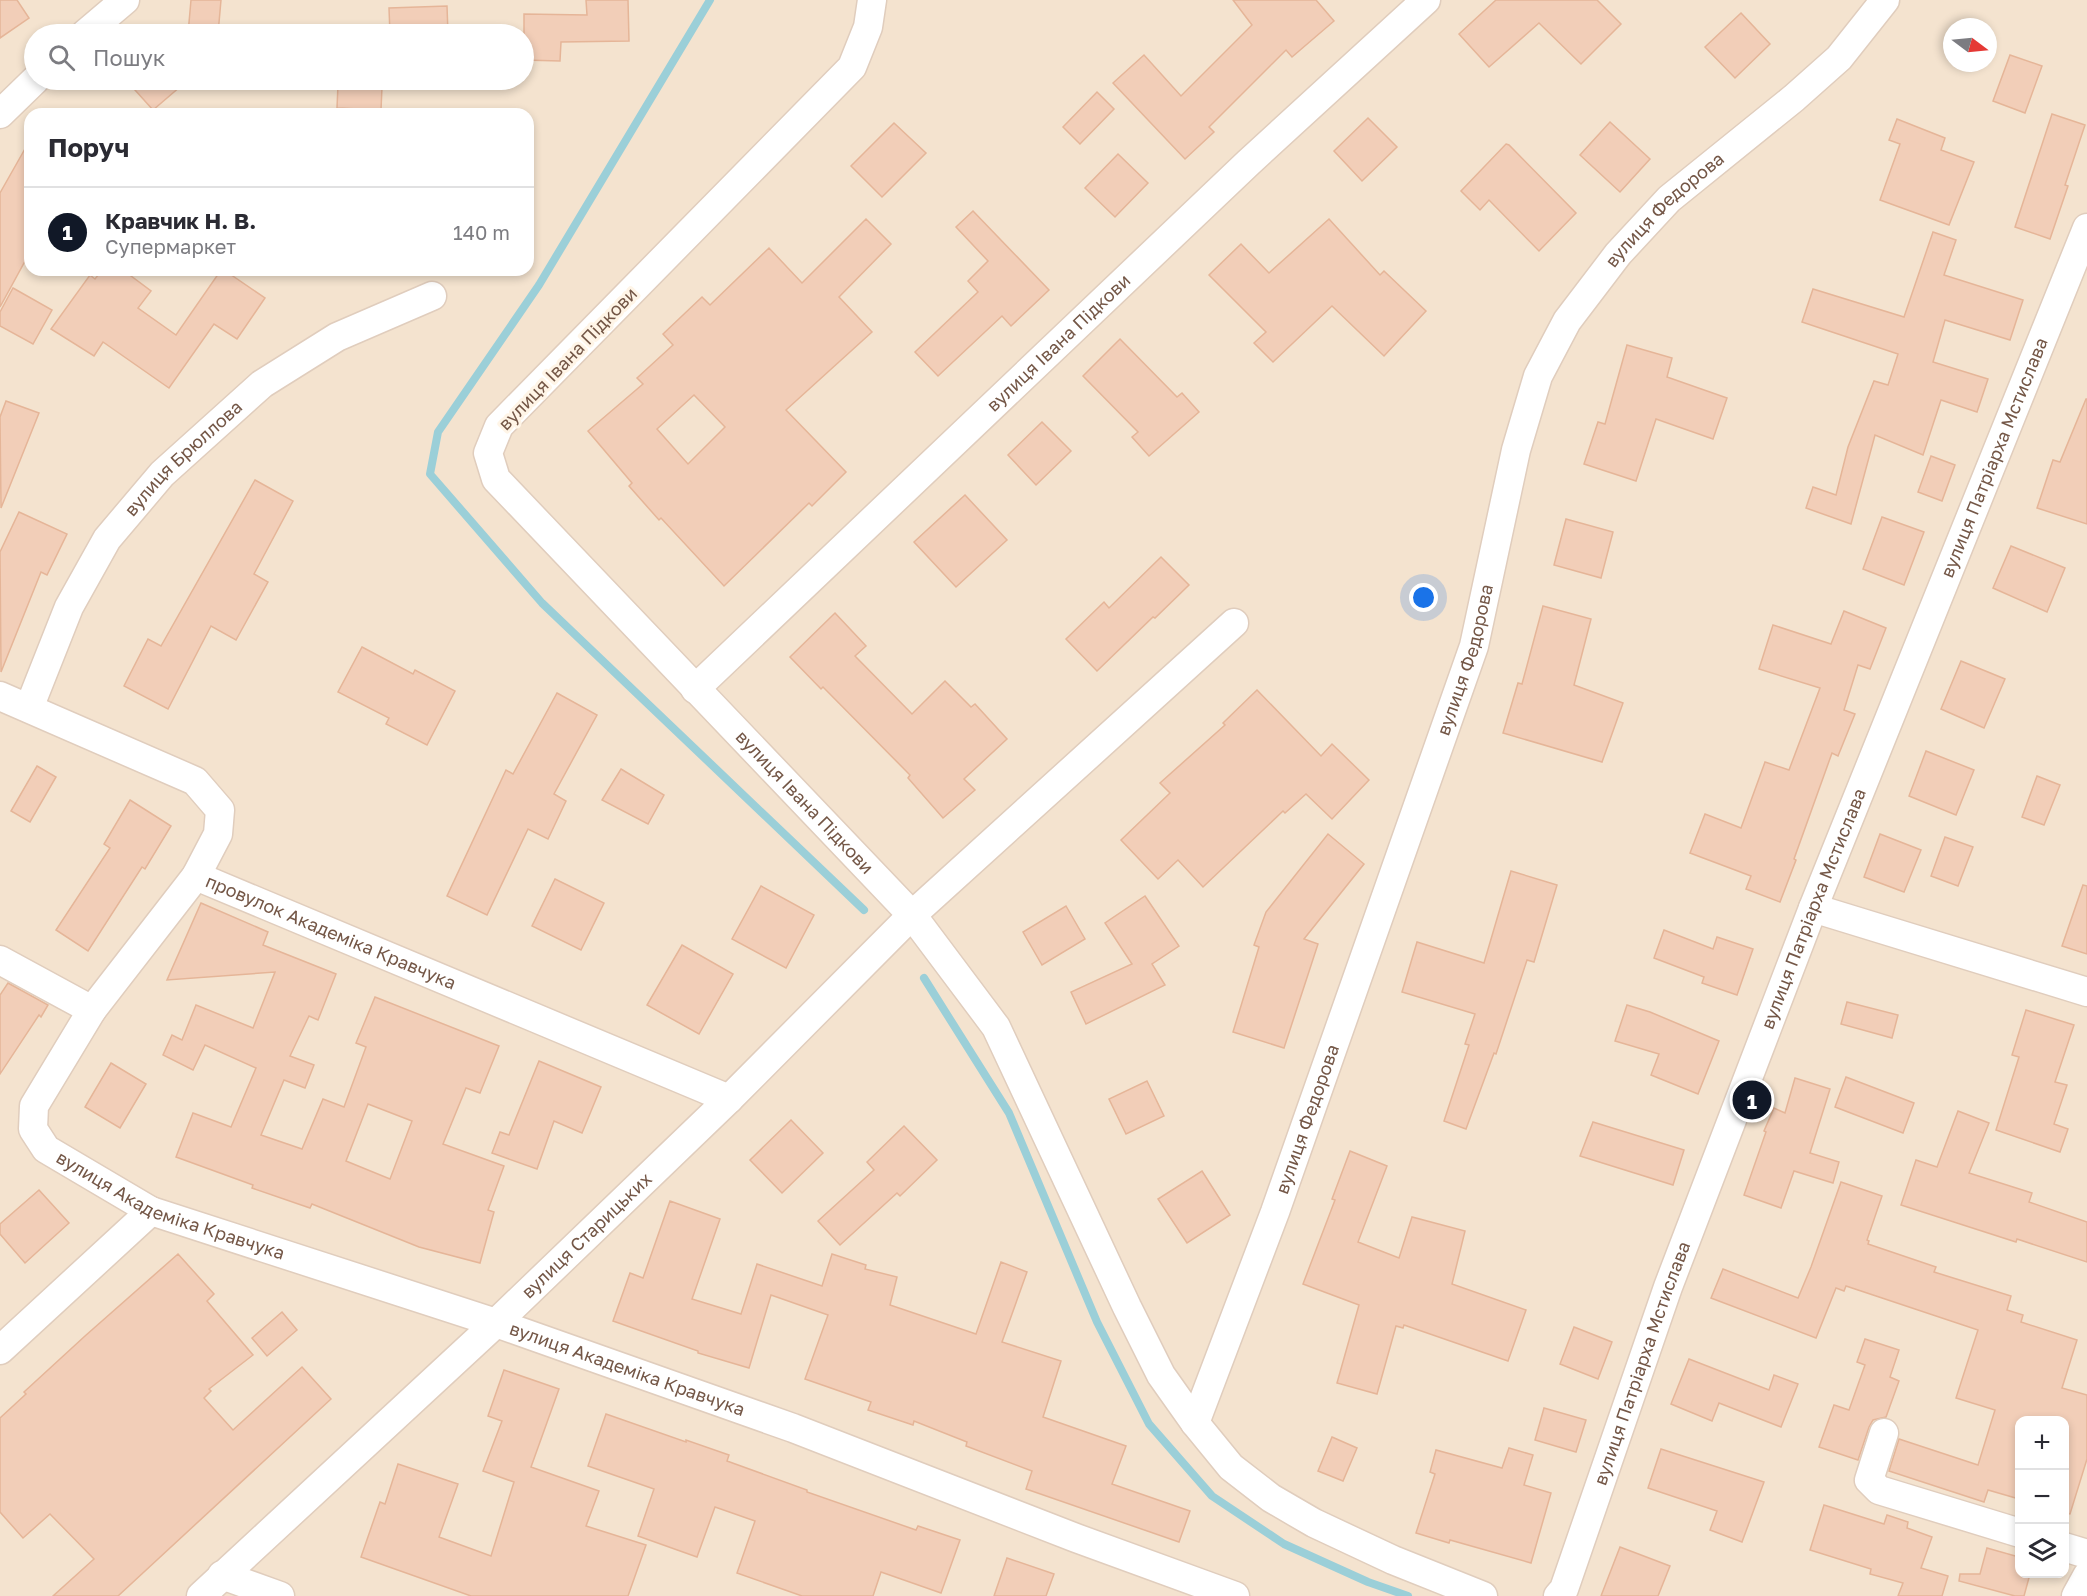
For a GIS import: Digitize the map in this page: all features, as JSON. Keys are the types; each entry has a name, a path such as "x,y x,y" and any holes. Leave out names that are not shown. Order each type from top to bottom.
{"street":[{"path":"97,24 125,0"},
{"name":"вулиця Івана Підкови","path":"872,0 868,27 852,66 500,426 488,453 496,479 912,915 996,1027 1161,1375 1195,1423 1231,1467 1271,1498 1314,1523 1393,1560 1483,1596"},
{"name":"вулиця Івана Підкови","path":"695,689 1248,163 1426,0"},
{"name":"вулиця Федорова","path":"1195,1423 1282,1190 1474,646 1516,450 1538,376 1568,321 1618,254 1669,199 1794,98 1839,58 1885,0"},
{"path":"0,114 25,90"},
{"name":"вулиця Патріарха Мстислава","path":"1558,1596 1564,1589 1668,1287 1813,908 2087,228"},
{"name":"вулиця Брюллова","path":"28,708 69,607 107,539 162,474 262,384 337,338 432,297"},
{"path":"912,915 1233,623"},
{"name":"провулок Академіка Кравчука","path":"0,696 195,781 220,810 218,834 196,876 729,1099"},
{"path":"0,960 92,1010 196,876"},
{"path":"1813,908 2087,992"},
{"name":"вулиця Старицьких","path":"201,1596 496,1323 729,1099 912,915"},
{"name":"вулиця Академіка Кравчука","path":"92,1010 34,1106 33,1129 46,1149 151,1210 496,1323 793,1428 1076,1538 1235,1596"},
{"path":"0,1350 151,1210"},
{"path":"1884,1433 1869,1480 1879,1490 2015,1532"},
{"path":"2069,1549 2087,1554"},
{"path":"222,1575 280,1596"},
{"path":"2076,1596 2087,1576"}],"shaded area":[{"path":"0,0 2087,0 2087,1596 0,1596"}],"building":[{"path":"0,0 17,0 29,18 0,38"},
{"path":"191,0 221,0 219,24 189,24"},
{"path":"586,0 628,0 629,41 561,42 560,61 534,60 534,24 524,24 524,14 587,15"},
{"path":"1233,0 1316,0 1334,21 1292,57 1286,50 1209,127 1214,132 1185,159 1113,83 1144,55 1181,96 1252,25"},
{"path":"1496,0 1597,0 1621,24 1581,64 1539,23 1489,67 1459,34"},
{"path":"447,6 448,24 390,24 389,8"},
{"path":"1741,13 1770,44 1735,78 1705,47"},
{"path":"2010,55 2042,66 2025,113 1993,101"},
{"path":"135,90 176,90 155,108 151,108"},
{"path":"338,90 382,90 381,108 337,108"},
{"path":"1097,92 1114,109 1080,144 1063,127"},
{"path":"2052,114 2085,125 2050,239 2015,227"},
{"path":"1368,118 1397,147 1362,181 1334,151"},
{"path":"1897,119 1945,138 1941,150 1974,162 1949,225 1880,200 1900,144 1889,140"},
{"path":"1610,122 1650,159 1620,192 1580,155"},
{"path":"894,123 926,153 882,197 851,166"},
{"path":"1506,144 1576,213 1539,251 1489,200 1480,210 1461,191"},
{"path":"24,151 24,263 0,307 0,193"},
{"path":"1118,154 1148,183 1115,217 1085,188"},
{"path":"973,211 1049,290 1011,326 1002,316 938,376 915,352 978,292 968,281 988,261 956,227"},
{"path":"866,219 891,244 839,297 872,332 786,410 846,472 812,506 809,503 724,586 629,486 632,483 588,431 643,384 637,378 673,345 663,334 702,297 710,305 769,248 802,283","holes":["694,395 725,427 688,464 657,429"]},
{"path":"1329,219 1380,275 1384,271 1426,311 1384,356 1332,306 1273,362 1254,343 1266,332 1209,275 1241,244 1269,273"},
{"path":"1933,232 1956,240 1944,275 2023,300 2010,340 1945,320 1933,362 1988,379 1977,412 1941,400 1923,455 1875,435 1851,524 1806,508 1813,487 1836,495 1848,447 1874,381 1888,385 1898,354 1802,322 1813,289 1904,317"},
{"path":"89,276 95,279 97,276 131,276 151,291 138,308 176,335 217,276 233,276 265,298 237,339 214,324 169,388 103,342 94,356 51,329"},
{"path":"13,288 52,310 33,344 0,326 0,312"},
{"path":"1120,339 1177,397 1182,393 1199,412 1149,456 1132,437 1138,432 1083,376"},
{"path":"1627,345 1672,358 1667,377 1727,398 1713,439 1656,419 1636,481 1584,464 1598,422 1605,424"},
{"path":"2086,399 2087,524 2037,508 2053,460 2060,462"},
{"path":"6,401 39,413 1,508 0,417"},
{"path":"1042,422 1071,451 1036,485 1008,455"},
{"path":"1931,456 1955,465 1942,501 1918,492"},
{"path":"255,480 293,501 254,574 268,582 236,640 211,626 168,709 124,686 148,639 161,646"},
{"path":"965,495 1007,540 956,587 914,542"},
{"path":"19,512 67,534 47,575 41,572 1,672 0,552"},
{"path":"1882,517 1924,532 1904,585 1863,569"},
{"path":"1566,519 1613,532 1601,578 1554,565"},
{"path":"2011,546 2065,568 2047,612 1993,588"},
{"path":"1161,557 1189,585 1097,671 1066,639 1104,602 1109,608"},
{"path":"1543,606 1591,619 1574,685 1623,703 1602,762 1503,733 1518,683 1522,684"},
{"path":"1844,611 1886,628 1870,669 1858,665 1844,710 1855,714 1838,756 1832,753 1780,902 1746,889 1751,876 1690,853 1705,814 1741,828 1765,762 1789,770 1820,688 1759,669 1773,625 1831,644"},
{"path":"835,613 866,646 855,656 912,714 945,681 971,707 975,704 1007,739 964,779 975,790 943,818 908,778 910,775 790,657"},
{"path":"362,647 413,674 415,670 455,691 427,745 386,724 389,718 338,692"},
{"path":"1961,661 2005,679 1984,728 1941,709"},
{"path":"1257,690 1321,756 1332,744 1369,780 1332,819 1306,794 1285,813 1283,811 1203,887 1178,860 1158,879 1121,840 1170,793 1160,783 1225,725 1223,723"},
{"path":"557,693 597,715 554,794 566,801 548,839 528,829 487,915 447,896 506,770 513,774"},
{"path":"1926,751 1974,770 1956,815 1909,796"},
{"path":"37,766 56,777 30,822 11,811"},
{"path":"621,769 664,795 648,824 602,800"},
{"path":"2037,776 2060,785 2044,825 2022,817"},
{"path":"130,800 171,826 145,869 142,867 88,951 56,930 110,848 104,844"},
{"path":"1328,834 1364,864 1304,939 1318,944 1284,1048 1233,1032 1259,947 1254,945 1266,912"},
{"path":"1880,834 1921,850 1904,892 1864,877"},
{"path":"1945,837 1973,847 1958,886 1931,876"},
{"path":"1511,871 1557,885 1534,962 1527,960 1496,1054 1494,1053 1466,1129 1444,1121 1469,1045 1465,1044 1475,1014 1402,992 1417,942 1484,963"},
{"path":"555,879 604,903 581,950 532,926"},
{"path":"2083,885 2087,886 2087,954 2062,946"},
{"path":"761,886 814,915 786,968 732,939"},
{"path":"1145,896 1179,946 1152,964 1165,985 1086,1024 1071,992 1132,964 1105,923"},
{"path":"201,903 268,932 263,945 336,974 318,1020 309,1016 290,1056 314,1065 305,1088 284,1080 261,1135 302,1149 323,1099 344,1107 366,1047 356,1043 375,997 499,1046 480,1093 466,1088 443,1144 504,1166 488,1210 494,1212 480,1263 419,1247 312,1204 310,1208 252,1188 253,1185 176,1157 193,1113 231,1127 256,1068 205,1045 193,1070 163,1055 172,1035 182,1040 196,1005 253,1028 275,972 167,980","holes":["368,1104 412,1121 390,1179 346,1161"]},
{"path":"1066,906 1085,939 1042,965 1023,932"},
{"path":"1664,930 1713,949 1717,937 1753,949 1737,995 1702,983 1704,977 1654,958"},
{"path":"682,945 733,974 699,1034 647,1005"},
{"path":"8,983 48,1005 0,1074 0,995"},
{"path":"1847,1002 1898,1015 1892,1038 1841,1024"},
{"path":"1627,1005 1650,1012 1719,1041 1698,1094 1651,1075 1659,1054 1615,1041"},
{"path":"2026,1010 2074,1025 2055,1082 2067,1085 2054,1124 2068,1129 2060,1152 1996,1130 2019,1057 2012,1055"},
{"path":"539,1061 601,1087 582,1133 554,1121 537,1169 492,1153 500,1132 509,1135"},
{"path":"111,1063 146,1084 120,1128 85,1107"},
{"path":"1846,1077 1914,1103 1903,1133 1835,1107"},
{"path":"1795,1078 1830,1089 1810,1153 1839,1162 1833,1183 1794,1171 1781,1208 1744,1195 1766,1132 1764,1131 1774,1108 1785,1113"},
{"path":"1147,1081 1164,1116 1126,1134 1109,1099"},
{"path":"1958,1111 1989,1123 1969,1173 2032,1193 2029,1202 2087,1222 2087,1262 1901,1205 1916,1160 1937,1167"},
{"path":"791,1120 823,1153 782,1193 750,1160"},
{"path":"1593,1122 1684,1150 1673,1185 1580,1156"},
{"path":"904,1126 937,1160 900,1196 897,1193 840,1245 818,1221 874,1170 867,1162"},
{"path":"1350,1151 1387,1166 1358,1242 1399,1258 1412,1217 1465,1231 1452,1284 1526,1310 1508,1361 1404,1325 1403,1328 1396,1326 1377,1394 1337,1383 1359,1305 1303,1284 1335,1200 1332,1199"},
{"path":"1202,1171 1230,1215 1187,1243 1158,1199"},
{"path":"1841,1182 1882,1196 1867,1240 1868,1244 1936,1267 1934,1272 2011,1296 2007,1310 2023,1315 2021,1322 2077,1340 2062,1388 2087,1395 2087,1459 2070,1514 2069,1416 2015,1416 2015,1498 1988,1490 1984,1502 1889,1471 1899,1439 1978,1465 1995,1410 1956,1398 1978,1330 1846,1286 1844,1291 1836,1288 1816,1338 1711,1298 1723,1269 1798,1298"},
{"path":"39,1190 69,1223 25,1263 0,1234 0,1224"},
{"path":"670,1201 720,1219 692,1299 741,1314 757,1264 822,1286 832,1254 866,1265 865,1269 897,1277 890,1305 976,1334 1001,1262 1027,1272 1002,1342 1061,1361 1043,1417 1126,1446 1112,1484 1190,1511 1179,1542 1026,1489 1032,1471 966,1446 967,1442 914,1421 913,1425 868,1410 871,1402 805,1379 828,1315 771,1295 749,1368 698,1353 698,1351 613,1321 630,1273 643,1278"},
{"path":"178,1254 214,1294 207,1301 253,1355 209,1389 211,1391 204,1398 233,1430 302,1367 331,1399 118,1596 53,1596 94,1559 50,1514 23,1538 0,1512 0,1418 26,1394 24,1392"},
{"path":"282,1312 297,1330 267,1356 252,1338"},
{"path":"1574,1327 1612,1342 1598,1379 1560,1364"},
{"path":"1865,1339 1899,1350 1890,1377 1899,1381 1886,1417 1873,1420 1869,1427 1858,1460 1819,1447 1834,1405 1849,1410 1865,1365 1857,1362"},
{"path":"1689,1359 1769,1390 1774,1375 1798,1384 1781,1427 1719,1403 1712,1421 1671,1404"},
{"path":"504,1370 559,1389 531,1467 599,1491 586,1526 646,1545 628,1596 471,1596 361,1557 380,1502 385,1504 398,1464 458,1484 439,1537 491,1556 514,1482 483,1471 502,1421 488,1416"},
{"path":"1544,1408 1586,1420 1576,1452 1535,1440"},
{"path":"606,1414 729,1455 727,1461 807,1490 807,1492 916,1530 918,1526 960,1540 941,1593 881,1572 873,1596 802,1596 737,1573 755,1521 715,1507 697,1557 638,1536 654,1489 588,1466"},
{"path":"1332,1437 1357,1448 1343,1481 1318,1471"},
{"path":"1509,1448 1533,1455 1524,1485 1551,1493 1531,1563 1450,1540 1449,1543 1416,1533 1435,1474 1430,1472 1436,1450 1502,1468"},
{"path":"1661,1449 1764,1482 1742,1542 1710,1530 1717,1511 1648,1488"},
{"path":"1824,1505 1884,1524 1887,1515 1908,1522 1907,1528 1932,1537 1921,1568 1948,1576 1942,1596 1898,1596 1903,1583 1870,1574 1871,1569 1810,1550"},
{"path":"1620,1547 1670,1566 1658,1596 1601,1596"},
{"path":"1987,1548 2015,1556 2015,1578 2029,1578 2024,1596 2015,1596 1959,1581 1960,1574 1980,1574"},
{"path":"1007,1558 1054,1574 1046,1596 994,1596"}],"waterway":[{"path":"710,0 539,285 438,432 430,474 542,603 864,910"},
{"path":"924,978 1009,1113 1097,1322 1149,1424 1212,1496 1284,1544 1368,1582 1408,1596"}],"place":[{"name":"Кравчик Н. В.","path":"1752,1100"}]}
